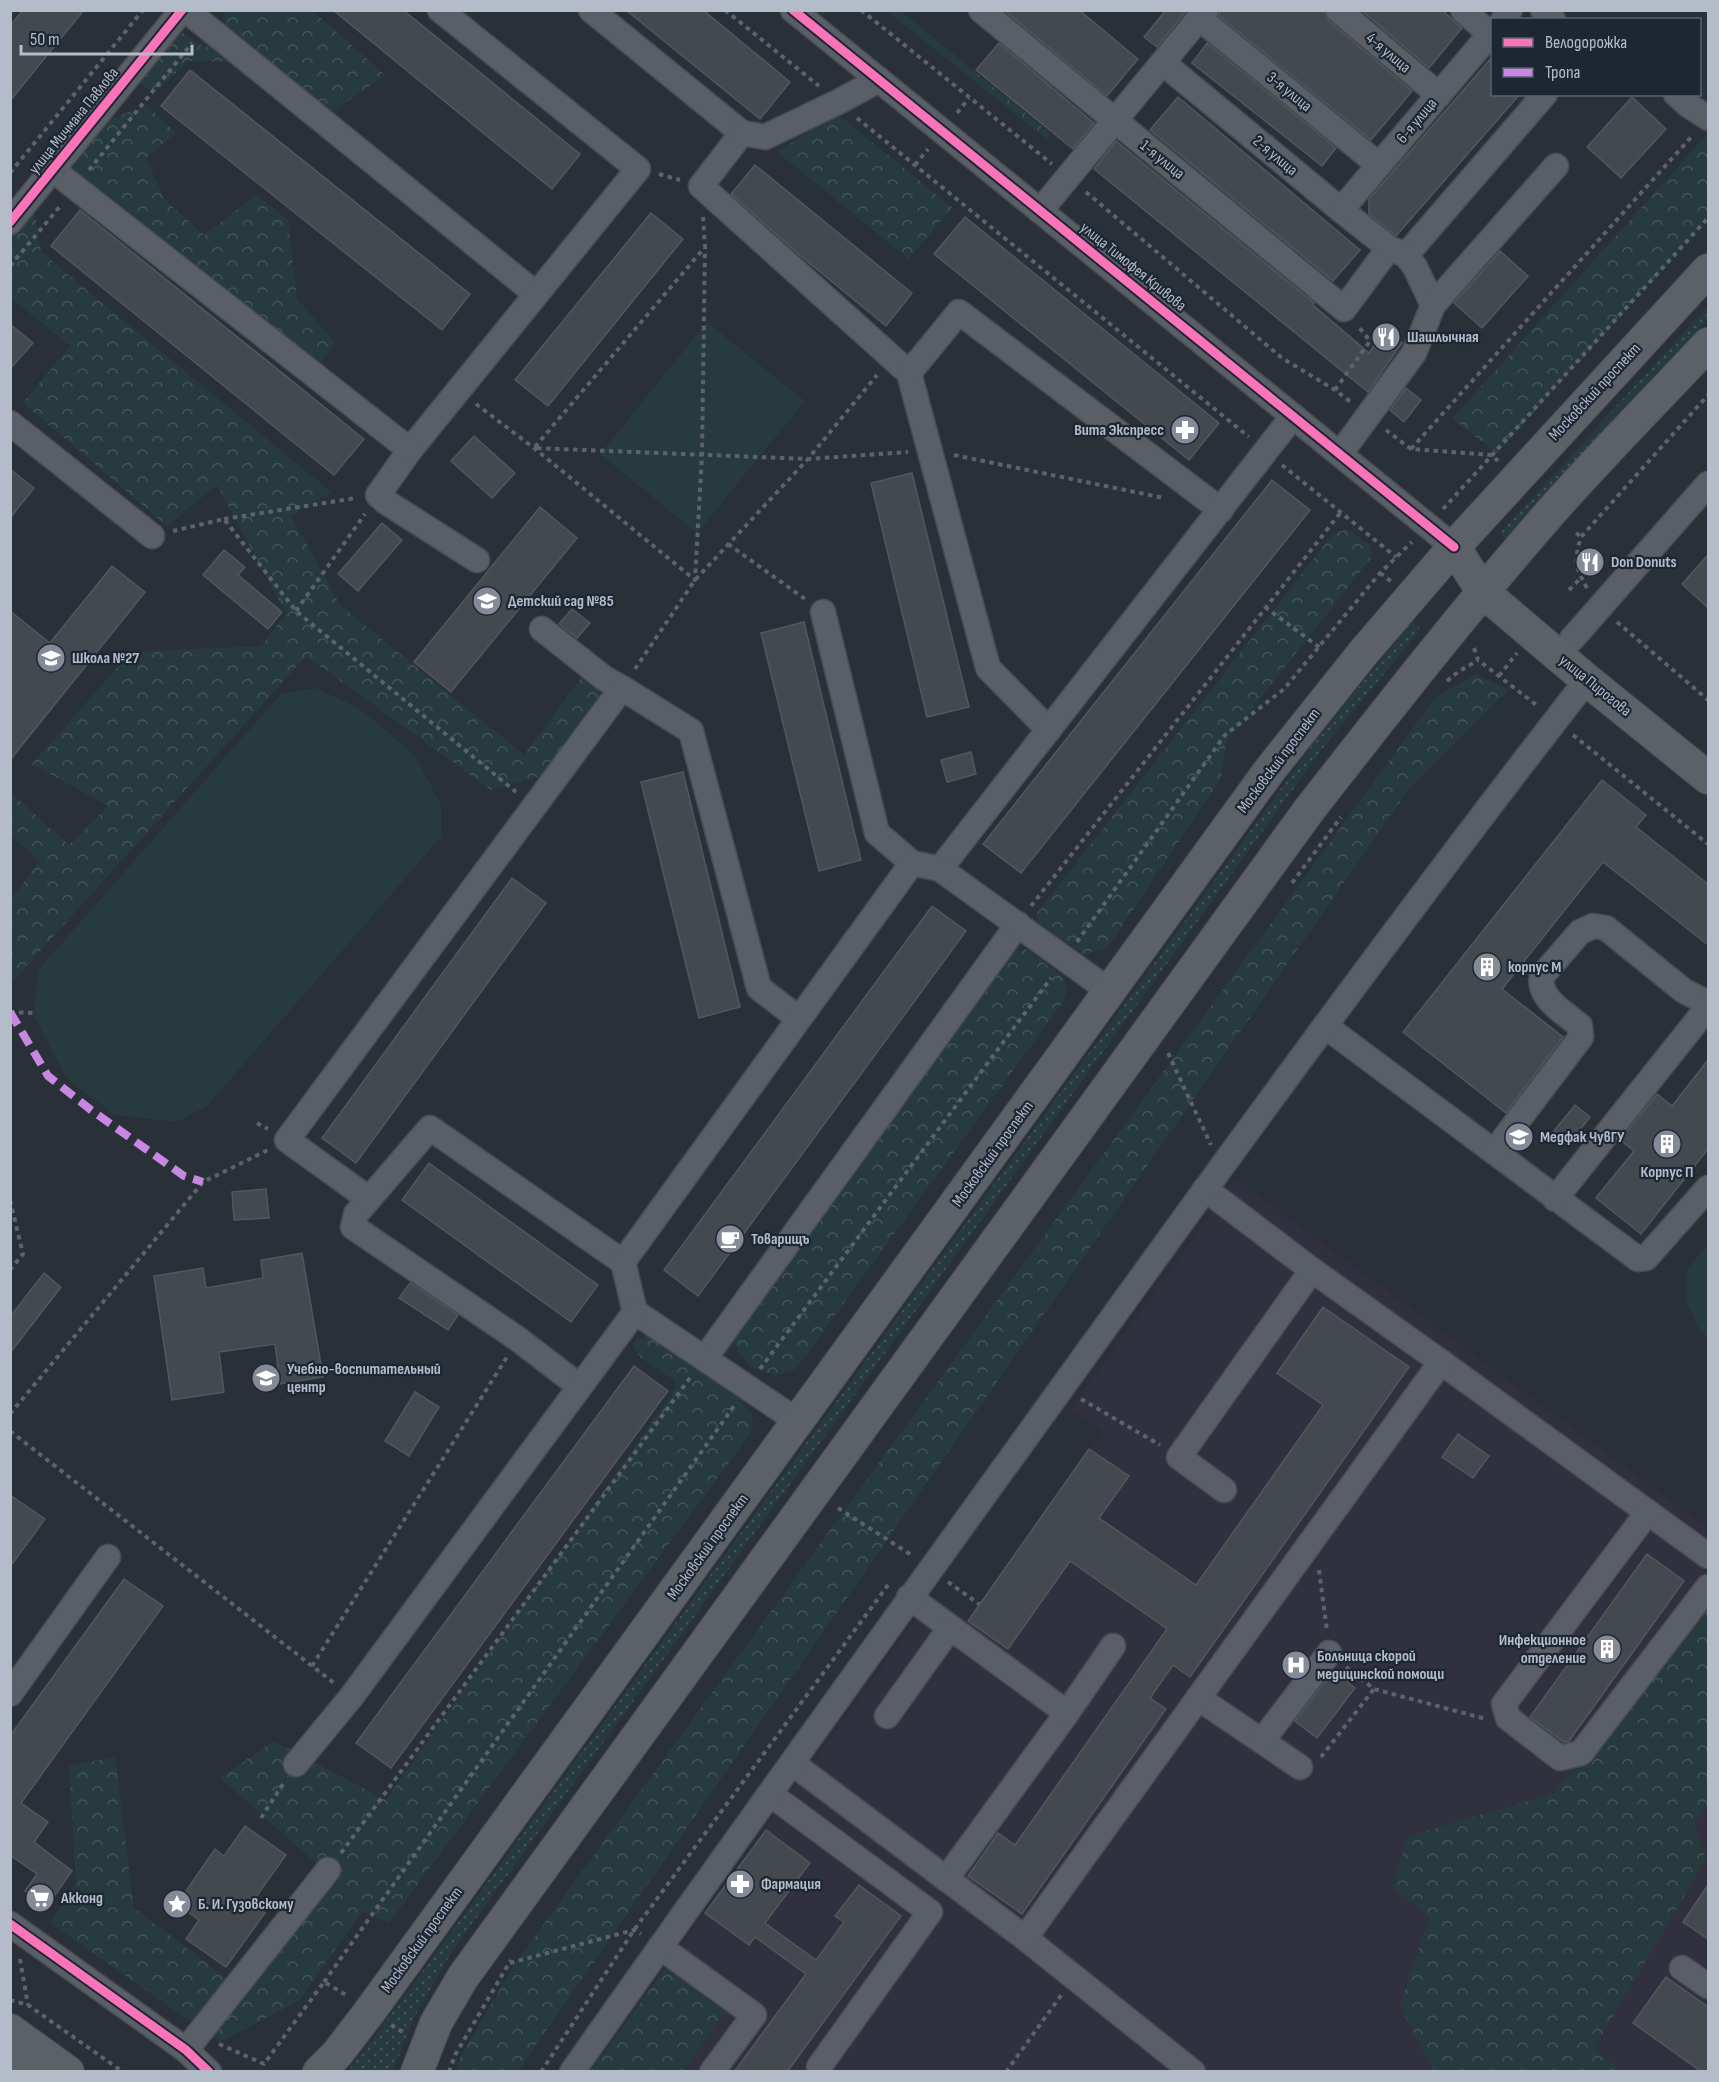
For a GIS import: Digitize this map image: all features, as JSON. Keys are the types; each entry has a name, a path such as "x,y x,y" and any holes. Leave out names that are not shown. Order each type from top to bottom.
{"main road":[{"name":"Московский проспект","path":"319,2072 337,2054 370,2011 1111,992 1269,771 1363,653 1454,547 1708,270"},
{"path":"417,2072 436,2023 463,1977 1309,810 1490,583 1552,511 1708,344"},
{"path":"1454,547 1490,583"},
{"name":"улица Пирогова","path":"1490,583 1572,639 1593,671 1708,750"},
{"name":"улица Пирогова","path":"1490,583 1593,671 1708,778"},
{"path":"10,2030 68,2072"},
{"path":"10,2060 26,2072"}],"street":[{"path":"184,10 536,294"},
{"name":"улица Мичмана Павлова","path":"10,222 184,10"},
{"path":"440,10 638,169 410,450 378,495 477,560"},
{"path":"591,10 742,133 765,137 879,80"},
{"name":"улица Тимофея Кривова","path":"794,10 1454,547"},
{"name":"1-я улица","path":"981,10 1114,122 1344,309"},
{"name":"4-я улица","path":"1338,10 1439,95"},
{"path":"1463,10 1491,26"},
{"path":"1040,211 1202,14"},
{"name":"3-я улица","path":"1202,14 1379,165"},
{"name":"6-я улица","path":"1341,210 1491,33"},
{"name":"2-я улица","path":"1163,63 1341,210 1397,252"},
{"path":"1344,309 1543,96"},
{"path":"1678,96 1708,118"},
{"path":"742,133 701,186 909,373 988,668 1049,729"},
{"path":"1340,454 1414,353 1433,305 1556,166"},
{"path":"53,170 410,450"},
{"path":"1397,252 1415,267 1433,305"},
{"path":"909,373 959,312 1221,510"},
{"path":"940,869 1293,416"},
{"path":"10,423 152,536"},
{"path":"1572,639 1708,484"},
{"path":"823,612 877,833 912,863 940,869 1111,992"},
{"path":"542,629 604,678 691,731 759,988 798,1018"},
{"path":"572,2072 909,1597 1204,1189 1593,671"},
{"path":"369,1199 287,1140 622,688"},
{"path":"623,1262 912,863"},
{"path":"705,1358 1018,924"},
{"path":"1494,1152 1581,1036 1580,1026 1545,995 1540,985 1542,976 1580,932 1593,926 1606,928 1684,991 1708,1005 1556,1198"},
{"path":"1325,1026 1638,1259 1646,1258 1708,1188"},
{"path":"579,1386 518,1339 352,1227 356,1214 430,1128 623,1262 635,1312 799,1422"},
{"path":"1204,1189 1312,1270 1708,1556"},
{"path":"1224,1490 1179,1457 1312,1270"},
{"path":"296,1764 352,1696 635,1312"},
{"path":"1025,1938 1441,1362"},
{"path":"1648,1512 1504,1704 1508,1718 1560,1758 1581,1753 1708,1587"},
{"path":"10,1694 108,1557"},
{"path":"909,1597 1067,1713"},
{"path":"887,1716 950,1628"},
{"path":"946,1879 1113,1646"},
{"path":"1262,1741 1329,1653"},
{"path":"1198,1698 1300,1767"},
{"path":"792,1763 1025,1938 1193,2072"},
{"path":"770,1794 930,1912 819,2067 820,2072"},
{"path":"186,2050 328,1870"},
{"path":"10,1924 186,2050 209,2072"},
{"path":"660,1947 754,2015 712,2072"},
{"path":"1682,1968 1708,1986"}],"path":[{"path":"10,172 142,10"},
{"path":"725,10 1396,557"},
{"path":"861,10 1068,177 1282,358 1335,390 1411,449 1492,455"},
{"path":"10,266 205,26"},
{"path":"955,115 969,98"},
{"path":"1411,449 1708,118"},
{"path":"638,169 701,186 705,247 702,454 695,580"},
{"path":"1441,512 1708,218"},
{"path":"534,448 705,247"},
{"path":"1335,390 1370,341 1344,309"},
{"path":"622,688 695,580 808,459 891,358"},
{"path":"459,391 534,448 695,580"},
{"path":"1591,593 1581,578 1575,557 1581,537 1708,395"},
{"path":"534,448 808,459 931,450 1174,500"},
{"path":"152,536 224,519 378,495"},
{"path":"296,611 378,495"},
{"path":"1018,924 1341,512"},
{"path":"224,519 296,611 533,806"},
{"path":"1576,533 1581,537"},
{"path":"1073,947 1225,735 1284,689 1396,557 1414,539"},
{"path":"728,544 823,612"},
{"path":"1569,590 1581,578"},
{"path":"1265,607 1319,647"},
{"path":"1609,616 1708,700"},
{"path":"1474,648 1478,660 1536,705"},
{"path":"1499,676 1519,651"},
{"path":"1443,685 1458,672 1478,660"},
{"path":"1572,734 1708,844"},
{"path":"1287,890 1344,813"},
{"path":"758,1372 1056,971"},
{"path":"10,1012 33,1013"},
{"path":"1161,1063 1175,1044"},
{"path":"1168,1053 1211,1145 1228,1158"},
{"path":"257,1123 287,1140"},
{"path":"10,1414 203,1182 287,1140"},
{"path":"10,1200 23,1254 10,1270"},
{"path":"312,1666 518,1339"},
{"path":"328,1870 705,1358"},
{"path":"1063,1386 1179,1457"},
{"path":"214,2043 264,2064 740,1396"},
{"path":"10,1431 352,1696"},
{"path":"831,1518 838,1508 931,1569 979,1604"},
{"path":"1315,1536 1329,1653 1374,1689 1484,1719 1508,1718"},
{"path":"1300,1767 1314,1766 1374,1689"},
{"path":"261,1818 296,1764"},
{"path":"509,1963 634,1930 660,1947"},
{"path":"449,2072 455,2055 516,1953"},
{"path":"1006,2072 1074,1977"},
{"path":"324,1982 352,1999"},
{"path":"10,2000 28,2005 123,2072"},
{"path":"385,2021 407,2034"}],"shaded area":[{"name":"Больница скорой медицинской помощи","path":"1236,1179 1708,1528 1708,2071 1624,2071 1594,2049 1576,2072 590,2072 933,1596 968,1621 1103,1431 1070,1409"}],"green space":[{"path":"224,10 313,11 385,75 310,128 227,62 189,61 154,93 136,80 180,31 205,48 225,19"},
{"path":"887,11 901,11 1051,134 1047,140"},
{"path":"147,105 176,133 146,158 165,200 204,235 256,195 288,220 297,299 335,342 320,364 107,204 67,161 98,124"},
{"path":"836,113 952,207 909,259 777,152"},
{"path":"1708,133 1708,218 1497,453 1452,419"},
{"path":"33,202 41,252 331,492 291,516 340,605 524,755 584,674 609,689 551,773 491,790 306,656 14,980 10,978 11,899 40,861 11,836 10,792 69,845 108,806 32,764 131,652 261,646 286,614 217,485 167,526 23,403 70,346 11,298 11,231"},
{"path":"1708,306 1708,319 1506,539 1500,533"},
{"path":"707,322 805,401 697,533 600,454"},
{"path":"1347,529 1371,546 1371,558 1226,742 1221,779 1107,948 1084,954 1038,922 1037,913 1333,534"},
{"path":"1412,621 1421,629 1325,745 451,1953 414,2018 393,2071 348,2071 415,1982 1317,739"},
{"path":"1475,674 1509,690 1409,789 518,2071 456,2071 460,2058 514,1965 1434,699"},
{"path":"316,688 359,708 414,754 441,805 441,837 207,1106 177,1122 115,1115 66,1078 33,1013 39,969 281,694"},
{"path":"1025,949 1062,976 1068,989 1063,1002 796,1369 775,1376 751,1367 737,1350 732,1331 1007,953"},
{"path":"1708,1243 1708,1339 1698,1328 1686,1301 1687,1270"},
{"path":"652,1336 732,1392 753,1416 750,1434 389,1923 362,1911 299,2001 220,2042 50,1923 76,1885 69,1766 115,1757 134,1908 230,1981 319,1866 220,1778 274,1741 386,1800 676,1388 674,1380 641,1358 633,1346 636,1339"},
{"path":"1708,1608 1708,1804 1694,1824 1706,1859 1594,2049 1624,2071 1433,2071 1400,2006 1429,1917 1391,1886 1409,1836 1554,1793"},
{"path":"665,1969 726,2012 683,2071 590,2071"}],"building":[{"path":"23,10 84,10 10,101 10,26"},
{"path":"333,10 403,10 580,154 552,189"},
{"path":"626,10 703,10 790,82 760,119"},
{"path":"1004,10 1079,10 1138,59 1107,96"},
{"path":"1166,10 1187,10 1157,47 1144,37"},
{"path":"1220,10 1324,10 1329,21 1412,91 1371,140 1219,16"},
{"path":"1361,10 1442,10 1462,28 1429,68"},
{"path":"999,43 1094,123 1073,149 976,70"},
{"path":"1207,43 1336,148 1322,166 1192,63"},
{"path":"1491,58 1491,96 1518,96 1396,236 1369,214 1369,199"},
{"path":"190,70 470,294 442,330 161,106"},
{"path":"1178,97 1360,250 1333,281 1150,130"},
{"path":"1632,97 1666,129 1621,178 1587,147"},
{"path":"1116,141 1314,303 1313,305 1369,353 1384,330 1402,343 1368,392 1094,169"},
{"path":"755,165 912,293 886,326 803,258 731,194"},
{"path":"80,210 364,439 334,475 51,246"},
{"path":"651,213 683,239 548,406 515,380"},
{"path":"965,217 1219,423 1189,460 934,254"},
{"path":"1500,251 1528,276 1482,328 1454,303"},
{"path":"10,324 33,343 10,369"},
{"path":"1406,388 1421,400 1404,422 1390,410"},
{"path":"474,436 515,473 492,498 451,461"},
{"path":"10,469 34,488 10,518"},
{"path":"912,473 969,707 927,717 871,483"},
{"path":"1272,480 1310,510 1021,873 983,844"},
{"path":"540,507 577,538 451,692 414,662"},
{"path":"382,523 402,540 358,591 338,574"},
{"path":"224,550 245,567 238,575 282,612 268,629 203,575"},
{"path":"1708,555 1708,608 1682,584"},
{"name":"Школа №27","path":"112,566 145,592 10,760 10,611 50,643"},
{"path":"572,609 590,623 577,638 559,624"},
{"path":"804,622 861,860 819,871 761,633"},
{"path":"971,752 976,774 947,782 941,760"},
{"path":"683,772 740,1007 699,1018 641,782"},
{"name":"корпус М","path":"1602,780 1646,815 1636,827 1708,884 1708,945 1603,862 1502,989 1563,1037 1506,1113 1403,1032"},
{"path":"512,878 546,903 356,1163 322,1138"},
{"path":"932,906 966,931 698,1296 664,1270"},
{"name":"Корпус П","path":"1708,1060 1708,1149 1641,1234 1596,1198 1634,1151 1620,1140 1657,1094 1672,1106"},
{"path":"1575,1105 1590,1117 1569,1144 1554,1131"},
{"path":"429,1163 598,1285 571,1322 402,1200"},
{"path":"266,1189 269,1218 234,1220 232,1192"},
{"path":"302,1253 323,1377 280,1384 275,1344 219,1352 224,1392 172,1400 154,1276 203,1268 206,1288 263,1278 261,1260"},
{"path":"44,1273 61,1287 10,1353 10,1317"},
{"path":"410,1283 458,1315 448,1330 399,1298"},
{"path":"1323,1307 1409,1367 1190,1677 1173,1665 1150,1698 1166,1709 1022,1914 968,1876 998,1833 1015,1845 1167,1629 1070,1561 1008,1649 968,1621 1089,1449 1129,1476 1099,1518 1196,1585 1323,1405 1277,1373"},
{"path":"634,1366 668,1391 391,1768 356,1743"},
{"path":"415,1392 439,1407 409,1456 385,1441"},
{"path":"1458,1434 1489,1456 1473,1478 1442,1457"},
{"path":"10,1495 45,1519 10,1567"},
{"name":"Инфекционное отделение","path":"1647,1554 1684,1581 1569,1741 1564,1742 1530,1717"},
{"path":"124,1579 163,1606 21,1803 48,1822 34,1842 72,1871 48,1905 25,1891 37,1874 10,1855 10,1736"},
{"path":"1333,1671 1355,1688 1317,1738 1295,1721"},
{"path":"245,1826 286,1855 251,1904 265,1913 226,1967 186,1939 199,1920 177,1904 215,1849 224,1856"},
{"path":"766,1830 810,1863 765,1923 816,1960 844,1922 835,1916 859,1885 901,1916 787,2072 734,2072 806,1974 755,1937 749,1945 705,1913"},
{"path":"1708,1885 1708,1939 1683,1922"},
{"path":"1666,1977 1708,2007 1708,2072 1702,2072 1633,2023"}],"marked path":[{"path":"10,1012 48,1076 91,1110 184,1176 203,1182"}],"cycle path":[{"path":"10,222 182,10"},
{"path":"793,10 1454,547"},
{"path":"10,1924 186,2050 209,2072"}],"place":[{"name":"Шашлычная","path":"1386,337"},
{"name":"Вита Экспресс","path":"1185,430"},
{"name":"Don Donuts","path":"1590,562"},
{"name":"Детский сад №85","path":"487,601"},
{"name":"Школа №27","path":"51,658"},
{"name":"корпус М","path":"1487,967"},
{"name":"Медфак ЧувГУ","path":"1519,1137"},
{"name":"Корпус П","path":"1667,1144"},
{"name":"Товарищъ","path":"730,1239"},
{"name":"Учебно-воспитательный центр","path":"266,1378"},
{"name":"Инфекционное отделение","path":"1607,1649"},
{"name":"Больница скорой медицинской помощи","path":"1296,1665"},
{"name":"Фармация","path":"740,1884"},
{"name":"Акконд","path":"40,1898"},
{"name":"Б. И. Гузовскому","path":"177,1904"}]}
